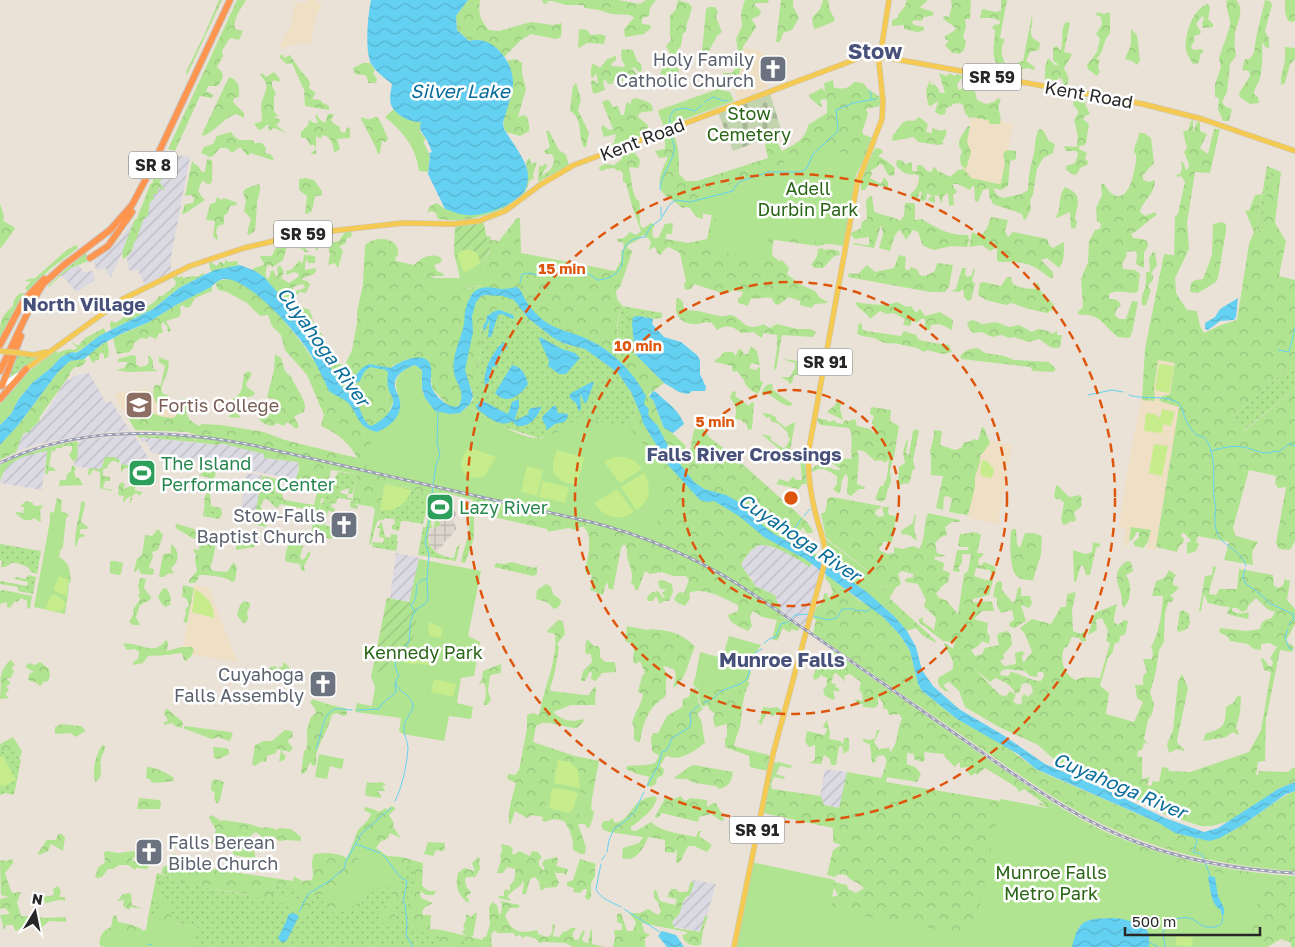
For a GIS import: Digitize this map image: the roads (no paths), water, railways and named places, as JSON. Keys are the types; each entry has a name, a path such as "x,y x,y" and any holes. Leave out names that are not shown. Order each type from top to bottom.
{"highway":[{"name":"SR 8","path":"0,362 29,301 44,278 109,228 125,210 144,174 225,0"},
{"name":"SR 8","path":"0,371 43,284 118,224 132,205 150,171 230,0"},
{"path":"90,258 108,246 127,221 139,201 150,171"},
{"path":"0,345 24,300 44,278"},
{"path":"1,387 34,299"},
{"path":"0,399 26,369"}],"main road":[{"name":"SR 91","path":"734,947 772,754 825,562 826,549 811,491 808,459 857,184 882,119 883,101 880,57 890,0"},
{"name":"Kent Road","path":"52,351 128,296 199,263 244,248 304,234 403,223 453,224 485,219 513,206 545,182 574,165 862,57 880,57 1148,105 1202,119 1295,151"},
{"name":"SR 59","path":"0,351 38,355 52,351"},
{"name":"SR 59","path":"26,369 52,351"},
{"path":"1,387 26,369"}],"water":[{"name":"Silver Lake","path":"371,0 468,0 456,16 457,30 469,41 478,40 494,46 506,59 510,67 513,84 503,123 504,129 526,165 528,172 526,187 519,197 506,206 481,214 462,214 445,209 428,174 429,153 432,152 421,130 421,122 404,118 393,109 390,100 392,84 372,65 368,52 367,33"},
{"path":"240,265 264,277 310,331 320,353 332,370 355,376 362,368 369,364 391,368 411,358 422,358 430,364 431,385 434,392 444,402 455,407 459,406 462,396 453,367 469,299 475,291 481,288 503,289 517,287 531,308 543,320 554,327 583,337 598,345 614,356 629,371 646,396 644,404 649,409 648,414 650,418 657,425 673,455 694,482 704,489 726,495 752,510 762,525 774,534 813,555 823,565 836,568 845,573 854,583 895,617 907,631 916,647 922,670 933,686 959,709 1003,735 1045,764 1105,789 1165,818 1204,832 1218,828 1278,789 1295,782 1295,791 1286,794 1244,824 1220,838 1209,841 1175,833 1159,823 1036,769 1018,754 957,719 922,691 918,684 910,651 900,635 883,617 805,559 764,537 739,516 714,501 700,500 669,466 643,423 631,392 618,373 585,349 563,343 552,337 528,318 514,300 503,296 484,295 476,302 472,316 473,332 465,370 473,396 470,404 460,413 450,414 435,411 425,398 422,389 422,370 415,365 404,370 396,379 395,387 400,402 397,417 382,430 377,432 370,430 360,422 348,403 329,391 309,351 280,316 256,294 244,286 233,280 223,279 149,322 102,344 84,359 70,361 58,372 19,424 0,445 0,425 11,414 18,400 32,383 61,357 81,350 99,336 153,309 179,288 215,270","holes":["370,367 386,370 388,373 388,386 393,398 392,408 386,416 371,426 365,420 357,402 340,385 335,376 339,376 354,384 360,381 364,372"]},
{"path":"1238,298 1234,320 1220,321 1208,330 1205,329 1205,323 1215,317 1220,309"},
{"path":"500,310 513,315 514,318 502,314 498,315 491,337 488,337 490,319 484,332 483,326 487,316"},
{"path":"639,316 653,319 652,324 664,337 681,342 697,355 700,360 700,374 706,387 705,391 692,391 688,394 679,392 664,383 635,354 632,324 633,317"},
{"path":"540,337 562,349 575,353 581,359 566,374 559,374 548,366 549,361 539,339"},
{"path":"504,342 508,349 505,348 501,352 497,366 492,367 489,381 485,386 485,374 489,362 496,350"},
{"path":"512,365 518,367 523,372 528,384 517,396 504,399 495,393"},
{"path":"594,382 586,404 580,393 581,410 579,411 576,403 569,397 571,393"},
{"path":"653,391 672,406 682,419 684,424 673,433 664,428 653,400 649,397"},
{"path":"519,399 516,420 529,414 528,411 531,408 542,407 532,421 522,426 517,426 512,421 498,423 477,409 476,406 481,400 508,414 512,402"},
{"path":"553,406 556,406 558,413 568,414 567,419 547,430 542,419"},
{"path":"1209,876 1215,877 1218,896 1224,908 1224,914 1221,914 1221,910 1213,900"},
{"path":"294,913 299,916 287,940 281,942 278,938 289,914"},
{"path":"1115,918 1132,921 1144,927 1149,934 1149,947 1072,947 1081,925 1091,920"},
{"path":"662,931 676,935 684,947 667,947 658,936"}],"waterway":[{"path":"869,91 871,99"},
{"path":"705,102 713,97 724,101 728,100"},
{"path":"520,283 522,274 530,273 541,276 557,272 559,269 590,274 597,280 612,276 622,264 623,252 627,244 633,239 645,237 650,227 660,220 670,204 676,200 690,202 733,191 735,186 741,181 769,172 801,172 807,168 813,154 838,131 836,110 853,103 876,99"},
{"path":"670,124 670,116 674,110 684,108 695,111 702,105"},
{"path":"660,190 660,185 674,152 672,132"},
{"path":"661,207 661,216"},
{"path":"1278,350 1289,352 1295,328"},
{"path":"1088,395 1112,390 1123,392"},
{"path":"1129,395 1164,398 1175,401 1181,407 1192,431 1205,438 1213,458 1215,525 1217,533 1225,543 1239,554 1246,566"},
{"path":"395,801 402,783 407,755 408,746 404,726 413,705 411,699 396,685 396,680 399,676 395,667 397,655 403,650 409,640 411,619 417,609 428,600 429,554 425,543 430,516 434,507 432,493 436,465 440,454 437,444 438,412"},
{"path":"1211,451 1239,446 1258,452 1270,453 1274,451 1279,452 1290,443 1293,446 1295,445"},
{"name":"Cuyahoga River","path":"804,516 810,509"},
{"name":"Cuyahoga River","path":"786,542 801,519"},
{"path":"1245,569 1243,576 1245,583 1269,603 1293,614 1294,619 1288,625"},
{"path":"414,611 411,605 416,597 418,583 426,579"},
{"path":"813,616 828,620 837,618 842,609 866,612 872,608"},
{"path":"764,643 771,638 775,638 781,624 788,622 795,615 808,614"},
{"path":"1288,629 1285,638 1289,648 1292,649"},
{"path":"704,703 714,698 721,691 740,684 747,679 756,652 762,649"},
{"path":"357,710 379,709 396,692 395,683"},
{"path":"647,786 658,766 662,752 667,750 672,738 690,727 691,718 689,714 699,705"},
{"path":"316,749 327,715 335,709 352,710"},
{"path":"607,852 609,840 614,829 628,819 635,811 644,792"},
{"path":"299,912 308,894 328,882 345,868 345,863 361,834 391,808"},
{"path":"1194,836 1197,841 1193,852 1202,854 1211,878"},
{"path":"356,844 380,853"},
{"path":"383,855 399,876 407,881 403,902 405,904 407,925 406,935 413,947"},
{"path":"602,860 605,855"},
{"path":"601,864 596,889 603,898 621,907"},
{"path":"624,909 660,932"},
{"path":"1165,947 1163,931 1169,922 1187,918 1205,926 1213,927 1222,923 1223,914"},
{"path":"1149,942 1158,947"},
{"path":"148,945 152,944"}],"railway":[{"path":"0,463 60,442 92,436 124,434 189,436 252,445 591,522 629,533 683,555 736,583 1029,785 1093,823 1158,850 1197,860 1255,870 1295,873"}],"place":[{"name":"Holy Family Catholic Church","path":"773,69"},
{"name":"Fortis College","path":"139,405"},
{"name":"The Island Performance Center","path":"142,473"},
{"name":"Lazy River","path":"440,507"},
{"name":"Stow-Falls Baptist Church","path":"344,525"},
{"name":"Cuyahoga Falls Assembly","path":"323,684"},
{"name":"Falls Berean Bible Church","path":"149,852"}],"district":[{"name":"Stow","path":"875,50"},
{"name":"North Village","path":"84,303"},
{"name":"Falls River Crossings","path":"744,453"},
{"name":"Munroe Falls","path":"782,659"}],"park label":[{"name":"Stow Cemetery","path":"749,123"},
{"name":"Adell Durbin Park","path":"808,198"},
{"name":"Kennedy Park","path":"423,652"},
{"name":"Munroe Falls Metro Park","path":"1051,882"}]}
